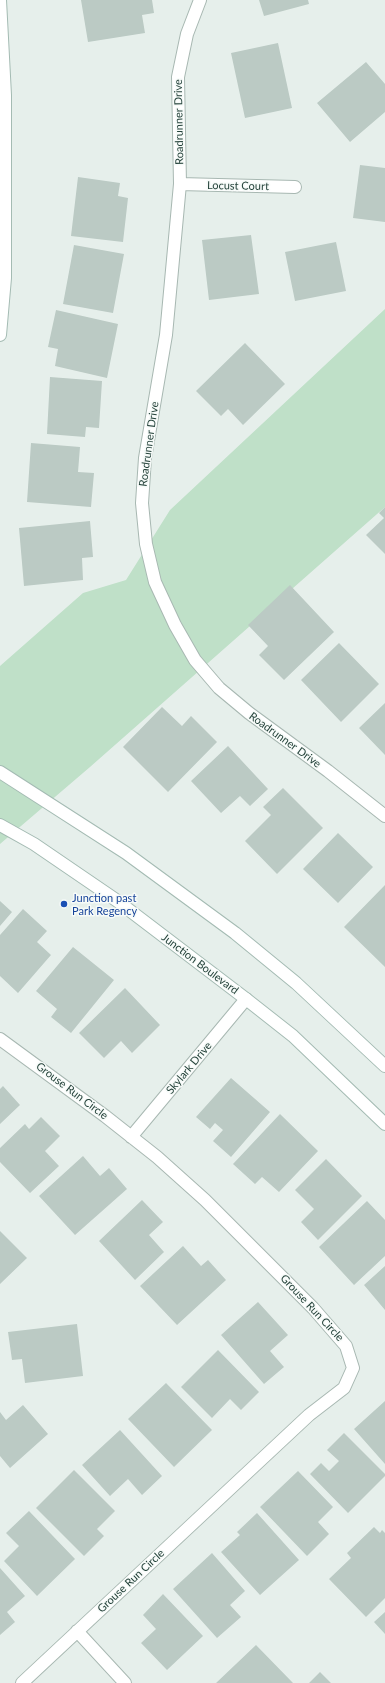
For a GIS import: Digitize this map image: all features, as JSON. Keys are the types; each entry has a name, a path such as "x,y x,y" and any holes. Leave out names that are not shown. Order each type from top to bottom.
{"street":[{"path":"0,0 5,95 5,278 0,335"},
{"name":"Roadrunner Drive","path":"200,0 187,34 178,77 180,184 166,335 145,458 142,503 146,544 155,582 174,625 195,660 220,688 249,713 328,771 385,816"},
{"name":"Locust Court","path":"180,184 295,187"},
{"path":"0,772 126,853 235,933 296,983 385,1066"},
{"name":"Junction Boulevard","path":"0,825 34,844 116,900 246,999 293,1036 385,1124"},
{"name":"Skylark Drive","path":"131,1137 246,999"},
{"name":"Grouse Run Circle","path":"0,1039 74,1092 131,1137 205,1200 314,1308 346,1346 353,1368 344,1388 309,1414 22,1683"},
{"path":"77,1631 125,1683"}],"green space":[{"path":"385,309 385,507 90,767 0,844 0,666 83,593 126,580 170,510"}],"building":[{"path":"81,0 152,0 154,13 142,15 145,33 88,42"},
{"path":"259,0 308,0 309,4 264,16"},
{"path":"278,43 292,108 245,118 231,53"},
{"path":"366,62 385,84 385,112 350,142 317,103"},
{"path":"360,165 385,168 385,222 353,218"},
{"path":"78,177 120,183 118,196 128,198 123,242 71,236"},
{"path":"251,235 259,294 209,300 202,240"},
{"path":"336,242 346,291 295,301 285,252"},
{"path":"74,245 124,254 113,313 63,304"},
{"path":"56,310 118,324 107,378 55,366 58,349 48,347"},
{"path":"245,343 285,384 243,425 228,409 221,416 196,391"},
{"path":"50,377 102,381 99,428 86,427 85,437 47,434"},
{"path":"31,443 80,447 78,472 94,473 91,507 27,502"},
{"path":"385,507 385,554 366,535 384,518 379,513"},
{"path":"90,521 93,557 82,558 83,580 24,586 19,528"},
{"path":"290,585 334,632 284,680 259,655 268,646 248,625"},
{"path":"339,643 379,684 341,722 301,680"},
{"path":"385,703 385,755 359,728"},
{"path":"162,707 182,726 191,716 217,742 168,792 123,747"},
{"path":"228,746 268,789 250,806 240,796 221,813 191,781"},
{"path":"283,788 323,828 277,874 245,841 271,815 263,807"},
{"path":"338,833 373,867 338,903 303,869"},
{"path":"385,885 385,967 344,927"},
{"path":"0,901 12,912 0,926"},
{"path":"23,909 47,931 37,942 51,955 18,993 0,976 0,935"},
{"path":"73,947 114,980 71,1033 51,1017 57,1009 36,991"},
{"path":"125,988 160,1025 132,1053 121,1041 104,1058 79,1033"},
{"path":"231,1078 270,1112 231,1157 213,1141 223,1130 215,1123 210,1129 196,1117"},
{"path":"3,1086 20,1105 0,1124 0,1089"},
{"path":"280,1114 318,1151 279,1192 262,1177 255,1184 233,1164"},
{"path":"41,1117 60,1136 45,1151 59,1166 30,1193 0,1162 0,1148 25,1124 29,1129"},
{"path":"83,1156 100,1176 109,1168 127,1189 75,1235 39,1196"},
{"path":"326,1159 362,1196 318,1240 301,1222 314,1209 295,1190"},
{"path":"142,1200 163,1222 149,1235 164,1252 135,1280 99,1241"},
{"path":"367,1201 385,1220 385,1256 354,1285 319,1247"},
{"path":"0,1231 27,1258 0,1284"},
{"path":"183,1246 201,1266 208,1260 226,1280 177,1325 140,1286"},
{"path":"385,1266 385,1310 364,1285"},
{"path":"258,1302 288,1335 270,1351 284,1367 264,1384 221,1335"},
{"path":"77,1324 83,1376 25,1383 22,1359 12,1360 8,1332"},
{"path":"218,1350 259,1392 241,1410 230,1399 212,1418 181,1387"},
{"path":"166,1383 212,1430 174,1467 128,1419"},
{"path":"385,1401 385,1464 354,1429"},
{"path":"23,1405 48,1434 10,1468 0,1456 0,1412 6,1420"},
{"path":"120,1430 162,1476 142,1495 128,1479 110,1496 82,1465"},
{"path":"344,1433 385,1474 385,1476 348,1513 310,1474 321,1463 329,1471 339,1461 327,1450"},
{"path":"74,1470 115,1511 97,1529 104,1536 84,1556 36,1508"},
{"path":"298,1471 333,1507 318,1522 329,1534 307,1556 260,1507"},
{"path":"29,1511 75,1559 37,1596 4,1561 19,1546 6,1533"},
{"path":"257,1513 299,1560 260,1595 221,1552 240,1535 237,1532"},
{"path":"374,1527 380,1533 382,1530 385,1533 385,1598 366,1617 329,1579 351,1558 347,1553"},
{"path":"212,1553 245,1591 230,1605 241,1617 217,1638 173,1589"},
{"path":"0,1568 25,1596 7,1612 15,1622 0,1635"},
{"path":"163,1594 203,1636 167,1670 141,1643 156,1629 143,1615"},
{"path":"385,1612 385,1634 374,1622"},
{"path":"256,1645 293,1683 216,1683"},
{"path":"320,1672 331,1683 309,1683"}],"place":[{"name":"Junction past Park Regency","path":"64,904"}]}
